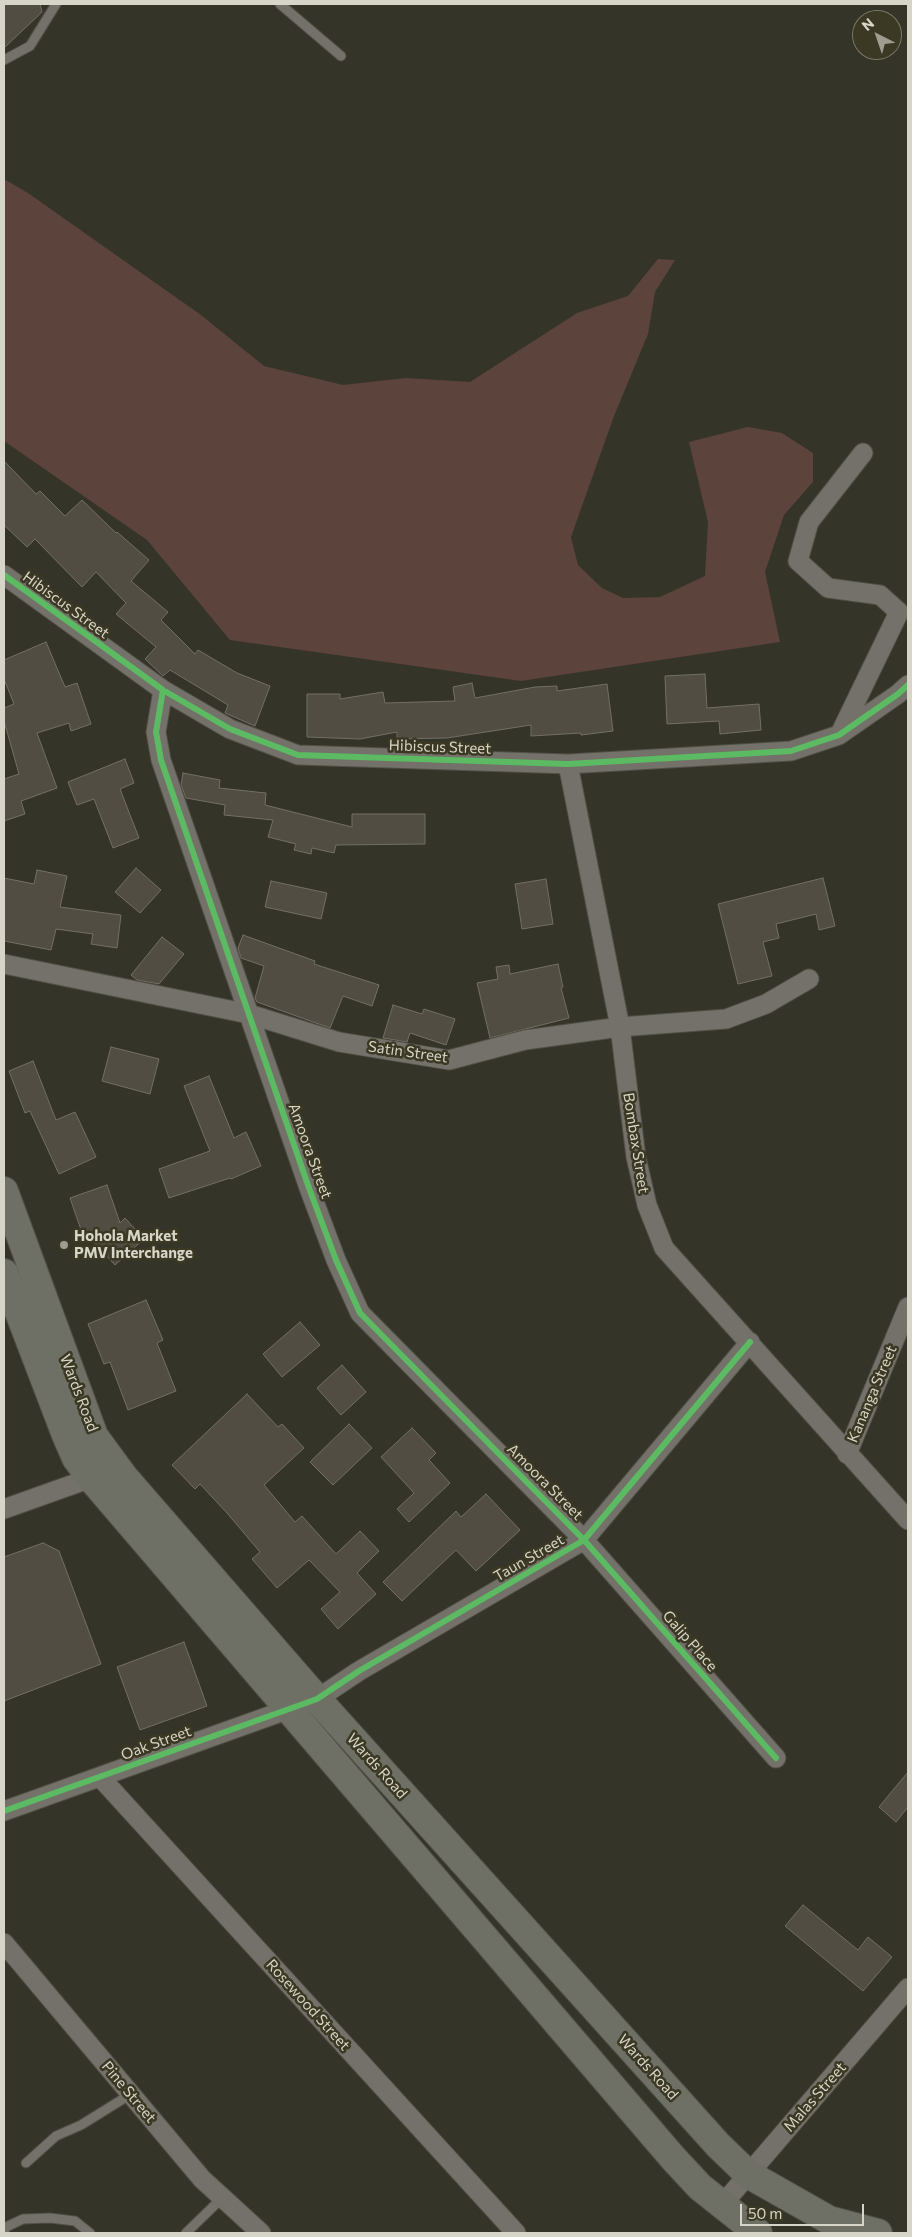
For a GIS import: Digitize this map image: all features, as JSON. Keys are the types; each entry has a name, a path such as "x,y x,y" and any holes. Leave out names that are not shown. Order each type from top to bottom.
{"main road":[{"name":"Wards Road","path":"4,1191 94,1436 124,1477 317,1699 711,2137 748,2174 829,2220 878,2233"},
{"name":"Wards Road","path":"4,1273 66,1435 76,1458 91,1478 673,2158 700,2187 758,2233"}],"street":[{"path":"839,735 899,612 880,595 828,588 798,561 809,522 863,453"},
{"name":"Hibiscus Street","path":"4,575 162,690 230,729 298,755 568,764 791,751 839,735 908,685"},
{"name":"Amoora Street","path":"162,690 156,732 161,760 322,1224 360,1313 584,1540"},
{"name":"Bombax Street","path":"568,764 620,1027 636,1157 647,1205 664,1248 908,1520"},
{"name":"Satin Street","path":"4,964 249,1014 339,1042 449,1060 525,1040 620,1027 726,1018 766,1004 809,979"},
{"name":"Kananga Street","path":"847,1454 908,1307"},
{"name":"Taun Street","path":"317,1699 359,1671 584,1540 750,1342"},
{"path":"4,1509 91,1478 124,1477"},
{"name":"Galip Place","path":"584,1540 776,1758"},
{"name":"Oak Street","path":"4,1811 317,1699"},
{"name":"Rosewood Street","path":"100,1777 516,2233"},
{"name":"Pine Street","path":"4,1943 202,2179 261,2233"},
{"name":"Malas Street","path":"722,2205 908,1988"}],"lane":[{"path":"4,60 30,46 56,4"},
{"path":"280,4 341,56"},
{"path":"26,2163 56,2136 82,2125 131,2094"},
{"path":"186,2233 222,2198"},
{"path":"4,2232 6,2227 23,2219 50,2218 75,2221 90,2233"}],"shaded area":[{"path":"4,179 28,193 201,315 264,366 343,385 406,378 470,382 577,313 628,296 658,259 675,260 655,292 648,334 614,416 571,537 578,565 602,588 623,598 660,597 705,576 708,522 689,442 748,427 782,433 813,453 813,482 784,515 765,572 780,642 521,681 230,640 147,540 4,441"}],"building":[{"path":"4,4 40,4 42,12 4,48"},
{"path":"4,461 36,494 40,491 65,516 82,500 116,533 149,560 131,581 168,612 161,620 195,654 198,650 237,673 270,686 255,726 225,713 228,705 170,670 163,676 145,659 156,647 116,614 126,603 96,572 82,587 35,539 27,547 4,525"},
{"path":"46,642 65,687 77,683 91,724 71,731 69,723 37,733 57,788 21,801 25,814 4,821 4,779 19,774 4,721 4,708 14,704 4,679 4,660"},
{"path":"705,674 707,708 759,704 761,730 720,734 719,721 667,724 665,676"},
{"path":"472,683 475,698 535,687 557,686 557,691 607,684 613,731 581,735 581,733 531,736 531,725 447,738 397,739 397,732 360,739 307,737 307,694 340,694 340,699 383,692 385,703 455,701 453,687"},
{"path":"125,759 134,783 120,789 139,838 113,848 94,799 77,805 68,782"},
{"path":"183,773 220,780 219,788 266,793 265,805 352,827 352,814 425,814 425,844 336,845 334,853 312,848 311,854 294,850 296,844 268,837 273,820 224,815 225,805 186,798 181,785"},
{"path":"136,868 161,890 140,913 115,892"},
{"path":"37,870 67,876 60,907 121,915 117,948 91,944 93,934 56,929 51,950 4,941 4,878 34,884"},
{"path":"823,878 835,926 819,930 816,914 776,924 779,938 763,942 772,976 738,984 718,904"},
{"path":"546,879 553,924 522,929 515,884"},
{"path":"271,881 327,893 321,919 265,907"},
{"path":"243,935 315,961 314,964 379,985 372,1006 343,996 330,1028 257,1002 255,998 264,966 241,958 238,948"},
{"path":"162,937 184,954 159,984 137,980 131,975"},
{"path":"558,964 563,987 561,988 569,1018 490,1038 477,983 498,979 496,967 509,965 510,974"},
{"path":"393,1005 422,1014 424,1009 455,1019 446,1045 410,1033 407,1042 383,1038"},
{"path":"111,1047 159,1059 150,1094 102,1081"},
{"path":"33,1061 56,1120 75,1112 96,1157 59,1174 30,1111 25,1113 9,1071"},
{"path":"209,1076 234,1138 246,1132 261,1166 231,1179 169,1198 159,1169 210,1151 184,1086"},
{"path":"107,1185 120,1223 125,1218 144,1239 115,1265 80,1227 70,1198"},
{"path":"146,1300 163,1340 157,1343 176,1391 128,1410 110,1362 104,1364 88,1324"},
{"path":"300,1322 320,1345 282,1377 263,1354"},
{"path":"342,1365 366,1392 341,1415 317,1388"},
{"path":"247,1394 278,1427 282,1424 304,1448 264,1485 295,1522 302,1516 336,1554 360,1531 379,1551 357,1573 376,1594 338,1629 321,1609 340,1592 309,1560 277,1588 252,1559 260,1552 227,1513 200,1484 195,1489 172,1465"},
{"path":"349,1424 372,1448 333,1485 310,1462"},
{"path":"412,1428 436,1453 429,1460 450,1483 409,1522 397,1509 414,1493 381,1457"},
{"path":"486,1494 520,1530 476,1571 456,1550 402,1601 383,1582 456,1511 461,1517"},
{"path":"43,1543 59,1551 101,1664 4,1701 4,1557"},
{"path":"184,1642 207,1706 140,1730 117,1667"},
{"path":"908,1772 908,1807 896,1822 879,1807"},
{"path":"803,1905 858,1950 868,1937 892,1957 863,1991 785,1926"}],"cycle path":[{"path":"4,575 163,690 230,729 298,755 568,764 791,751 839,735 908,685"},
{"path":"163,690 156,732 161,760 309,1188 336,1260 360,1313 584,1540 776,1758"},
{"path":"4,1811 317,1699 359,1671 584,1540 750,1342"}],"place":[{"name":"Hohola Market PMV Interchange","path":"64,1245"}]}
